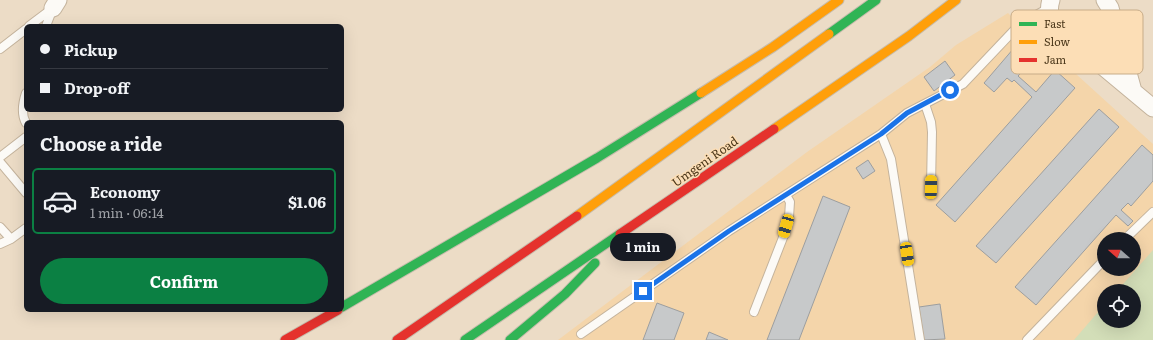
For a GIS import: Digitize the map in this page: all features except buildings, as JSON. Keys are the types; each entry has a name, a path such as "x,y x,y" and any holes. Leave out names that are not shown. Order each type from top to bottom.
{"highway":[{"path":"344,306 603,154 774,47 839,0"},
{"path":"397,340 566,224 876,0"},
{"name":"Umgeni Road","path":"465,340 902,40 956,0"},
{"path":"510,340 549,309 587,273 618,236"},
{"path":"285,340 334,312"}],"street":[{"path":"1105,0 1111,10"},
{"path":"1112,74 1153,108"},
{"path":"1128,74 1133,91"}],"lane":[{"path":"32,24 55,4"},
{"path":"47,24 55,4"},
{"path":"1041,10 1050,4"},
{"path":"0,49 24,31"},
{"path":"581,334 729,231 881,134 907,113 963,84 1011,33"},
{"path":"24,104 24,121"},
{"path":"925,104 931,122 932,132 931,187"},
{"path":"881,134 891,159 920,340"},
{"path":"0,158 24,139"},
{"path":"0,162 24,191"},
{"path":"754,312 784,235 789,217 790,202 786,195"},
{"path":"1133,232 1151,217"},
{"path":"0,227 11,239"},
{"path":"0,244 11,239 24,229"},
{"path":"1028,340 1097,267"}],"shaded area":[{"path":"1008,13 1011,16 1011,74 1076,74 1153,144 1153,340 558,340 807,152 930,67 956,45"}],"green space":[{"path":"1153,250 1153,340 1074,340 1097,313 1097,328 1141,328 1141,284 1123,284 1130,276 1141,276 1141,264"}],"traffic: fast":[{"path":"829,34 876,0"},
{"path":"344,306 597,158 701,93"},
{"path":"465,340 620,234"},
{"path":"510,340 565,294 595,263"}],"traffic: slow":[{"path":"701,93 773,47 839,0"},
{"path":"774,129 909,36 956,0"},
{"path":"577,216 829,34"}],"traffic: jam":[{"path":"620,234 774,129"},
{"path":"397,340 577,216"},
{"path":"285,340 334,312"}],"route":[{"path":"643,291 729,231 881,134 907,113 950,90"}]}
